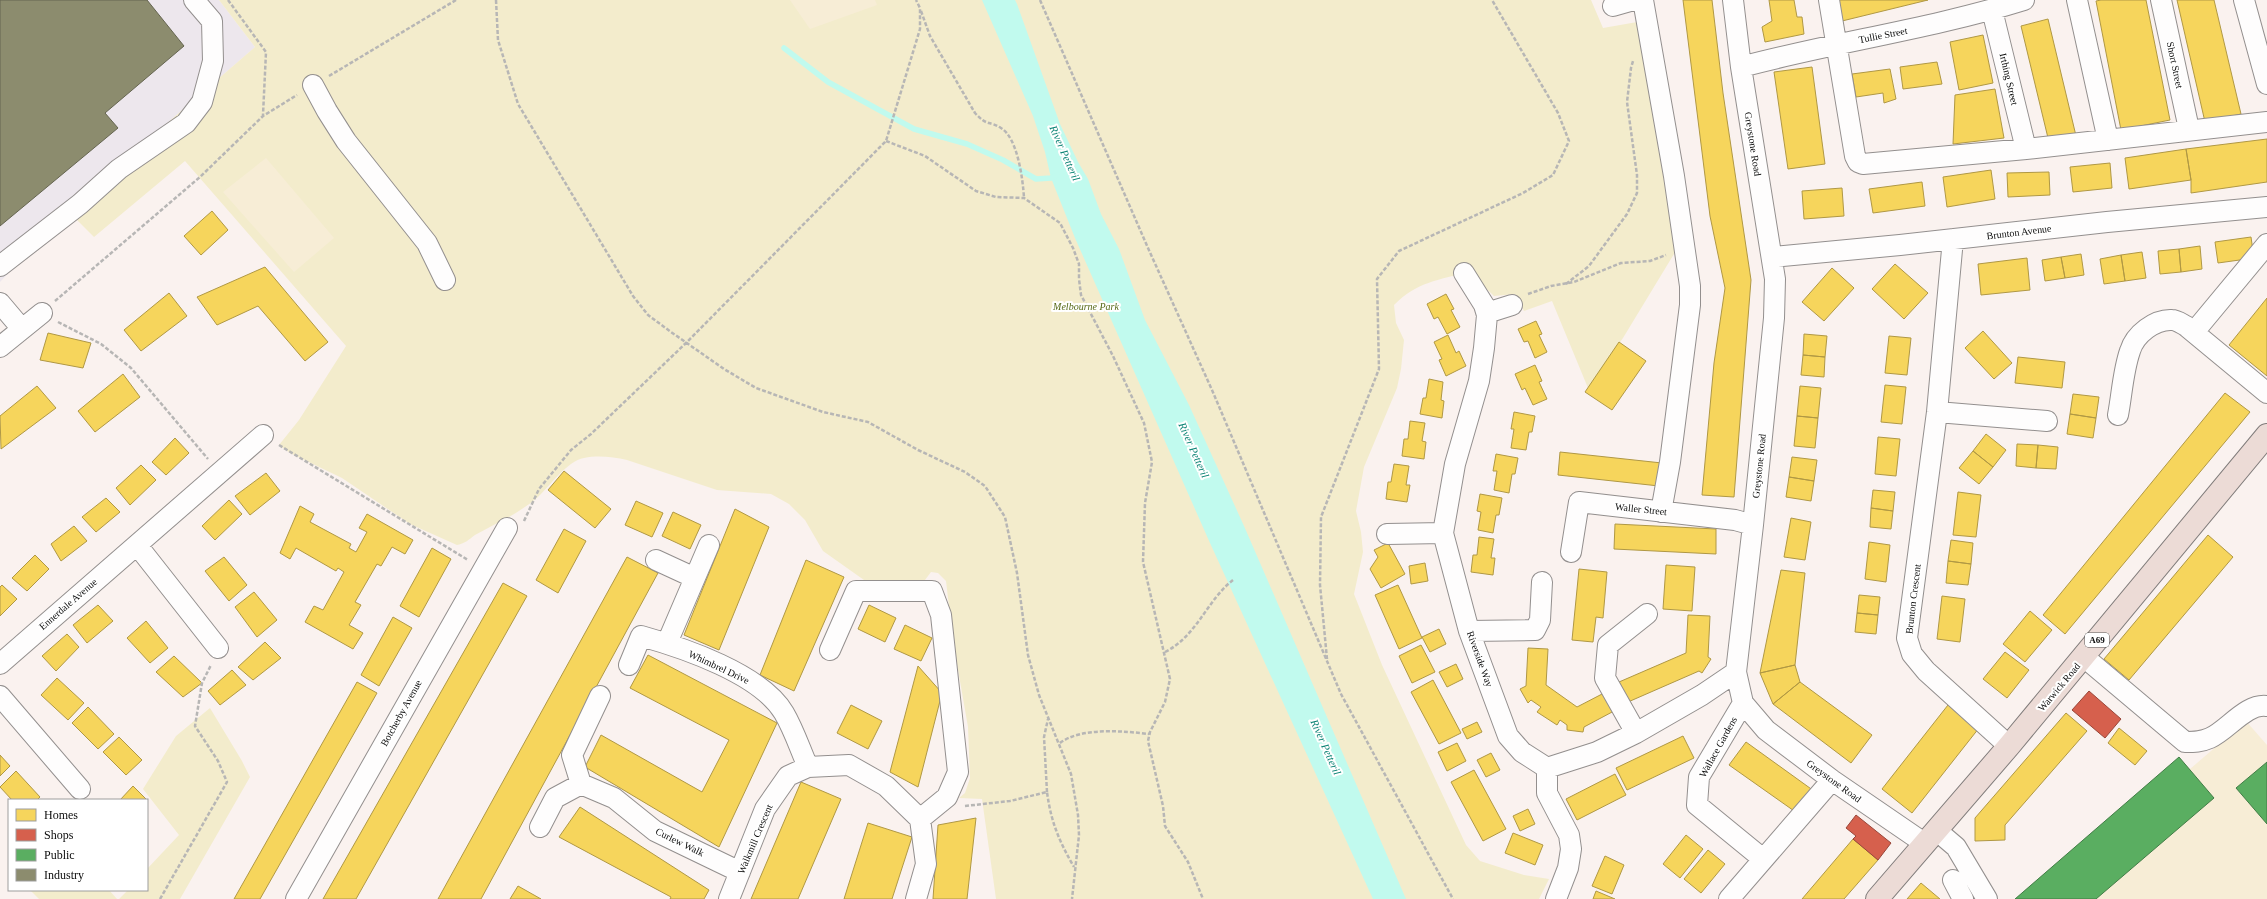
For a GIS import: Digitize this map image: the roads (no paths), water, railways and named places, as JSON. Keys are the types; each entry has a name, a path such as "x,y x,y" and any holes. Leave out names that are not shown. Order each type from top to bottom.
{"main road":[{"name":"Warwick Road","path":"1877,899 1930,836 2010,746 2267,435"}],"street":[{"path":"0,266 80,204 120,169 186,123 202,102 213,61 212,21 194,0"},
{"path":"1613,6 1634,0"},
{"path":"1643,0 1648,37 1674,176 1684,241 1690,305 1669,468 1661,512"},
{"name":"Greystone Road","path":"1733,0 1741,67 1775,279 1774,318 1753,526 1736,672 1743,703 1766,730 1832,780 1930,836 1956,847 1987,899"},
{"path":"1830,0 1856,156 1858,162 1863,164 2026,149 2189,129 2267,122"},
{"name":"Tullie Street","path":"1741,67 1838,44 1914,29 1992,10 2024,0"},
{"path":"2076,0 2108,140"},
{"name":"Short Street","path":"2161,0 2189,129"},
{"path":"2244,0 2267,84"},
{"name":"Irthing Street","path":"1992,10 2026,149"},
{"path":"314,85 327,111 346,141 427,243 446,280"},
{"name":"Brunton Avenue","path":"1772,256 2267,207"},
{"name":"Brunton Crescent","path":"1953,239 1937,412 1907,638 1912,654 1926,671 2010,746"},
{"path":"2194,332 2267,244"},
{"path":"1464,273 1484,305 1487,315 1512,305"},
{"path":"0,303 22,329"},
{"path":"0,347 42,313"},
{"name":"Riverside Way","path":"1487,315 1478,381 1455,464 1443,533 1469,631 1508,736 1522,752 1547,768"},
{"path":"2118,415 2130,350 2138,337 2156,323 2173,320 2186,326 2194,332 2267,393"},
{"path":"1937,412 2047,421"},
{"name":"Ennerdale Avenue","path":"0,664 263,435"},
{"name":"Waller Street","path":"1571,552 1579,502 1735,520 1753,526"},
{"name":"Botcherby Avenue","path":"296,899 482,568 507,528"},
{"path":"1387,534 1443,533"},
{"path":"137,545 218,648"},
{"path":"668,643 709,545"},
{"path":"656,560 695,578"},
{"path":"1469,631 1535,630 1540,620 1542,582"},
{"path":"830,650 856,591 932,591 941,615 958,772 947,797 920,819 926,864 916,899"},
{"path":"1636,733 1605,678 1608,645 1647,614"},
{"name":"Whimbrel Drive","path":"629,665 641,636 668,643 735,672 761,687 784,713 808,767"},
{"path":"2084,657 2185,742 2199,742 2212,737 2252,708 2267,706"},
{"path":"1556,899 1568,868 1571,849 1569,835 1547,793 1547,768 1597,752 1636,733 1702,695 1736,672"},
{"path":"0,696 80,789"},
{"path":"540,827 554,798 581,784 572,755 600,696"},
{"name":"Wallace Gardens","path":"1743,703 1699,777 1697,805 1763,859"},
{"name":"Walkmill Crescent","path":"729,899 765,809 788,776 808,767 849,765 886,786 920,819"},
{"path":"1729,899 1832,780"},
{"name":"Curlew Walk","path":"581,784 614,798 655,831 740,872"},
{"path":"1953,880 1963,899"}],"water":[{"name":"River Petteril","path":"982,0 1015,0 1017,4 1060,124 1088,179 1101,214 1119,249 1145,320 1189,405 1244,526 1406,899 1373,899 1210,543 1075,238 1051,178 1045,152 1033,116"}],"waterway":[{"path":"784,48 828,82 914,129 967,144 1003,160 1036,179 1051,178 1057,175"}],"park label":[{"name":"Melbourne Park","path":"1086,306"}]}
